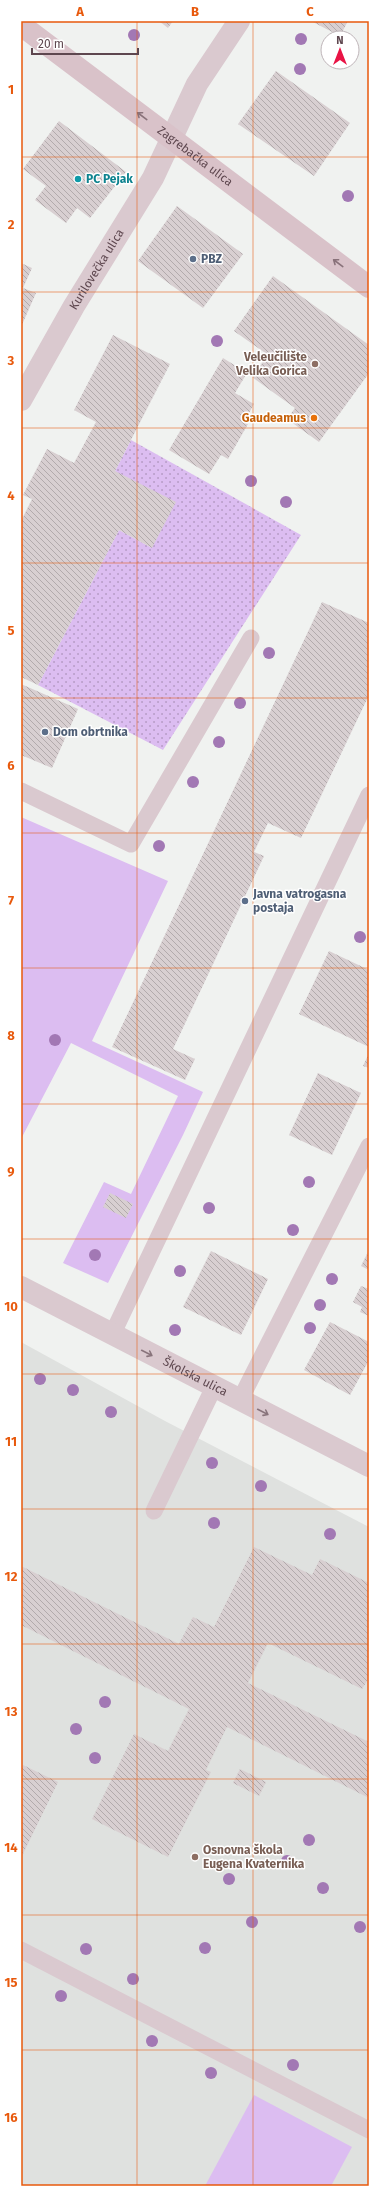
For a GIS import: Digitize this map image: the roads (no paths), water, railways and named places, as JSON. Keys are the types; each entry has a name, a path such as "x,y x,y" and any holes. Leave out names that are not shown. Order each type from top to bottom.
{"main road":[{"name":"Zagrebačka ulica","path":"21,25 369,287"}],"street":[{"name":"Kurilovečka ulica","path":"21,400 74,306 143,195 173,139 197,84 239,21"},
{"name":"Školska ulica","path":"21,1287 369,1466"}],"lane":[{"path":"21,791 131,844 251,638"},
{"path":"112,1335 369,795"},
{"path":"240,1400 369,1146"},
{"path":"154,1511 214,1387"},
{"path":"21,1950 369,2130"}],"place":[{"name":"PC Pejak","path":"78,179"},
{"name":"PBZ","path":"193,259"},
{"name":"Veleučilište Velika Gorica","path":"315,364"},
{"name":"Gaudeamus","path":"314,418"},
{"name":"Dom obrtnika","path":"45,732"},
{"name":"Javna vatrogasna postaja","path":"245,901"},
{"name":"Osnovna škola Eugena Kvaternika","path":"195,1857"}]}
